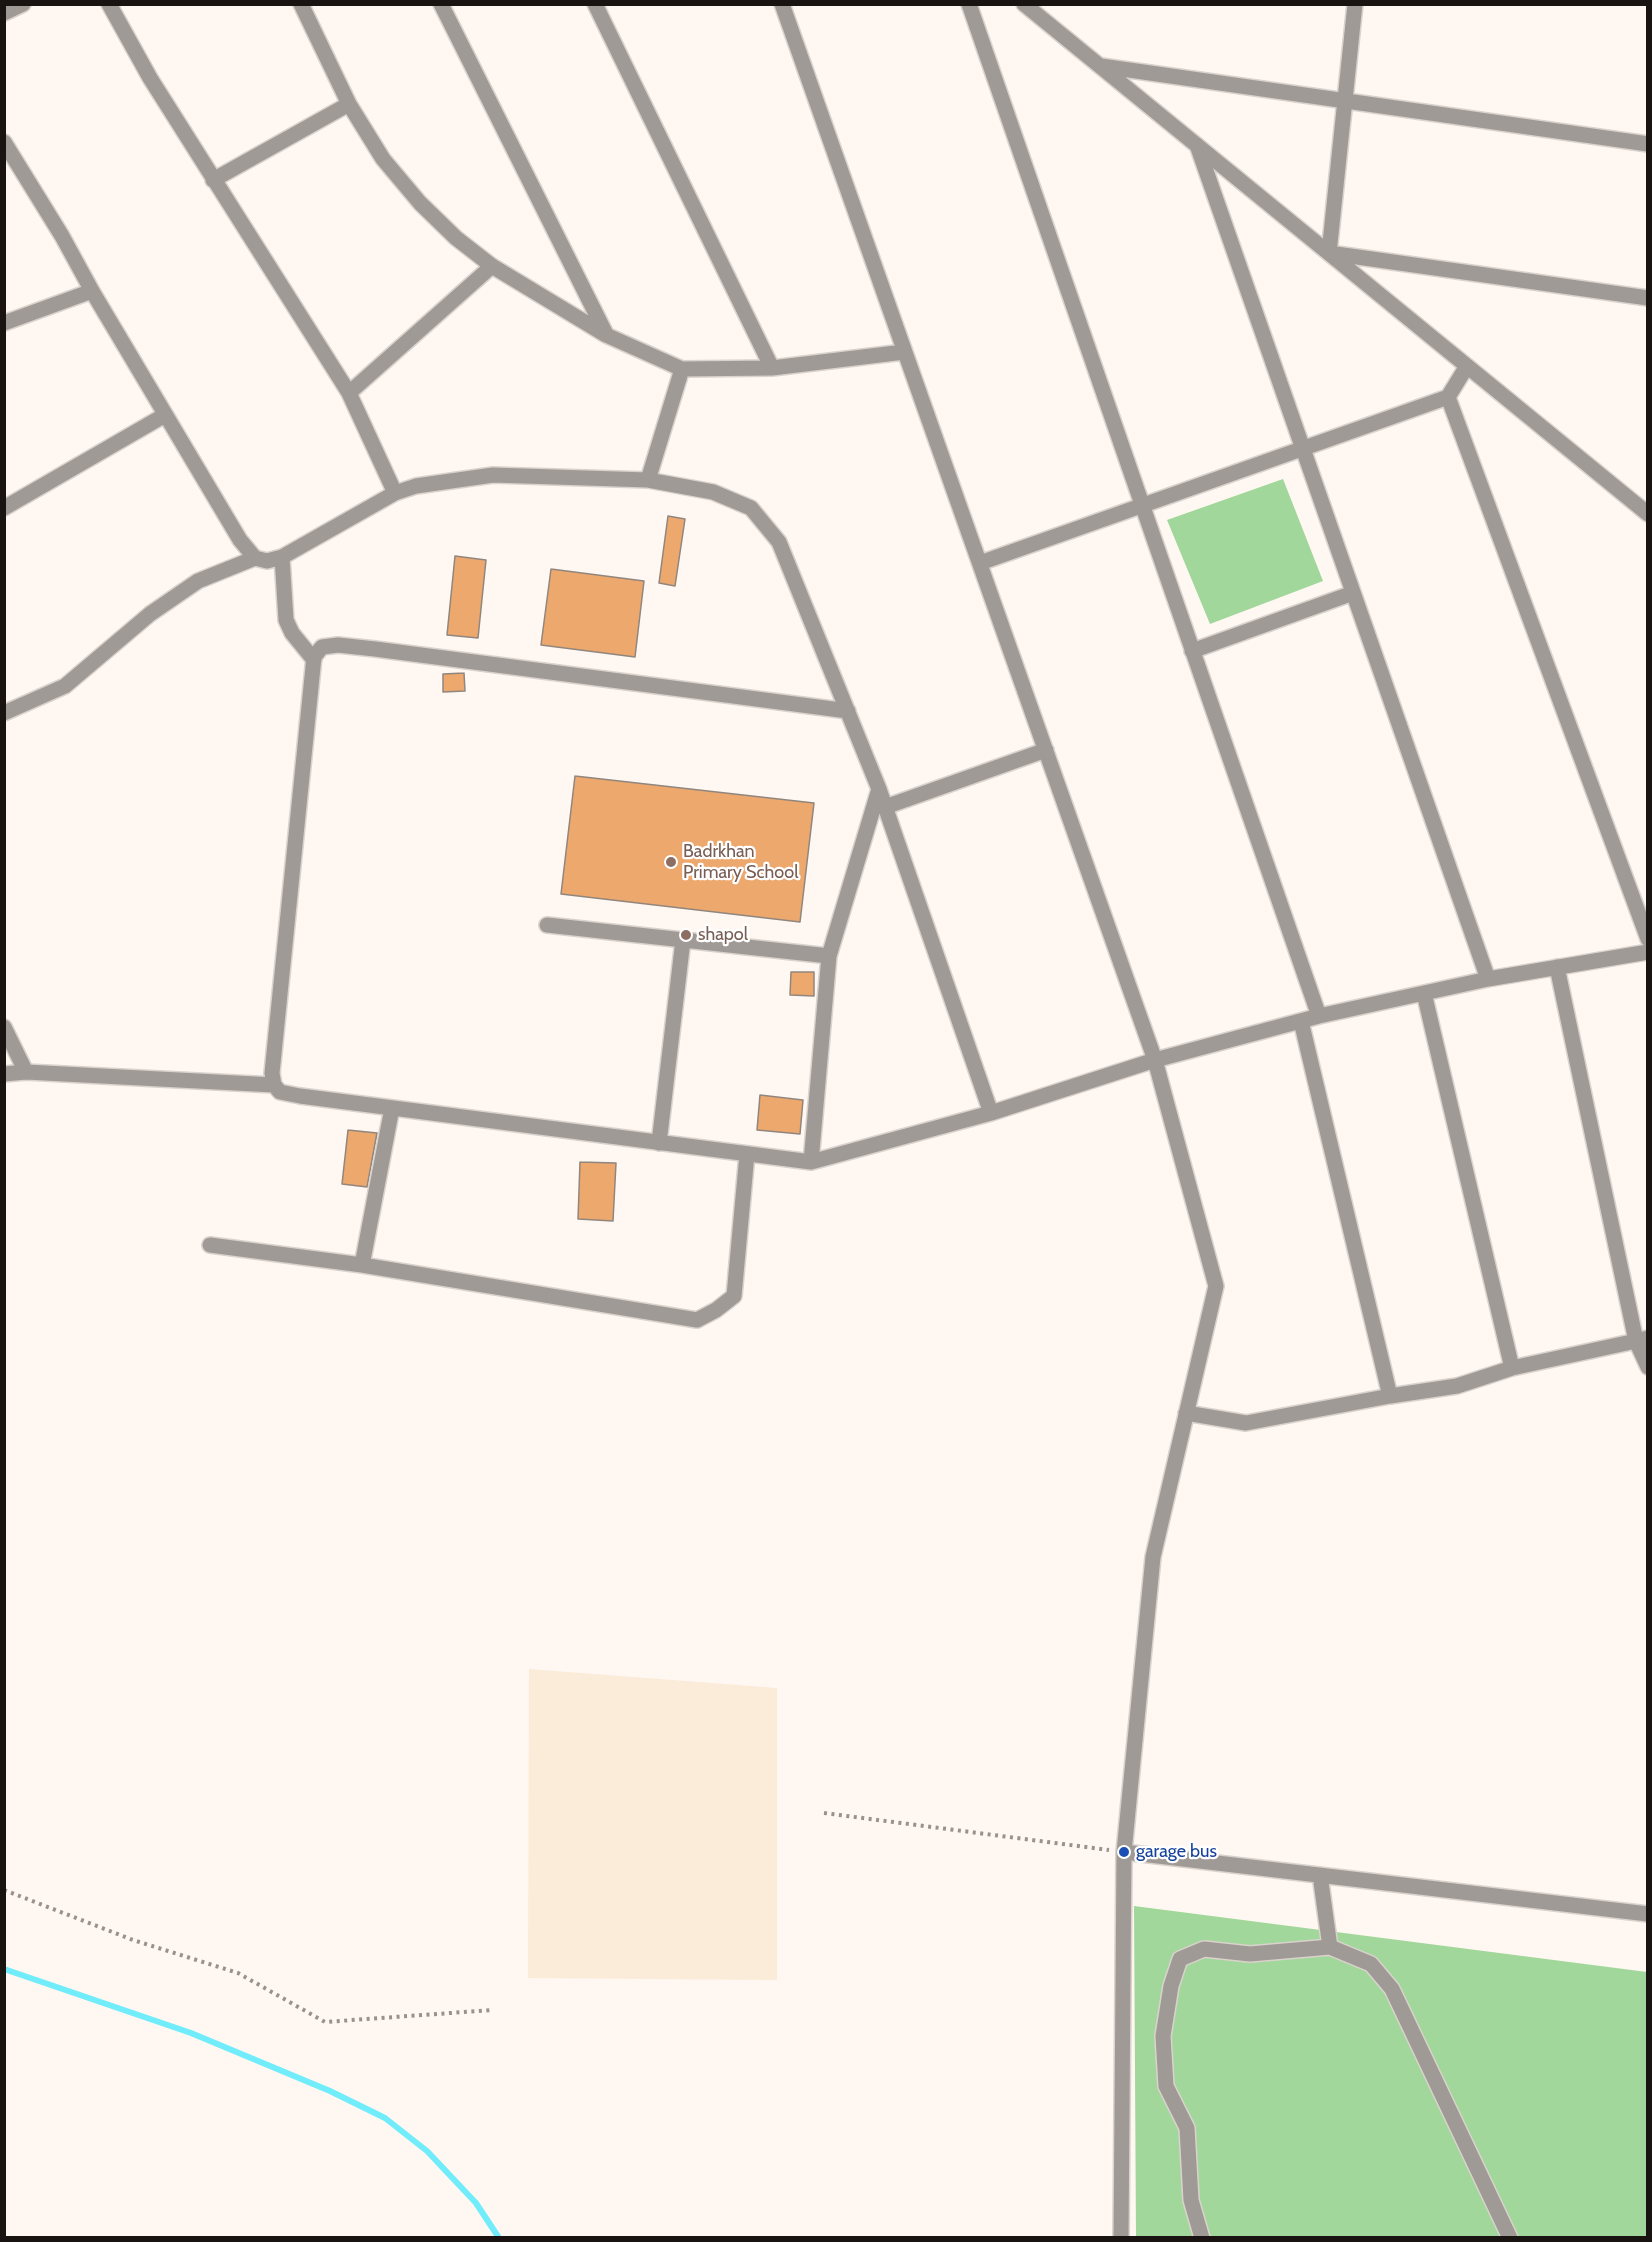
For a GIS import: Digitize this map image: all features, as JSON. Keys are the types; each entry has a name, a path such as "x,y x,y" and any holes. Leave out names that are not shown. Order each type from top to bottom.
{"street":[{"path":"4,13 23,4"},
{"path":"109,4 150,78 349,393 395,493"},
{"path":"301,4 349,104 384,159 420,203 456,238 492,266 606,335 682,369 772,368 904,352"},
{"path":"441,4 606,335"},
{"path":"595,4 772,368"},
{"path":"783,4 1155,1060 1216,1286 1153,1557 1124,1852 1121,2238"},
{"path":"969,4 1318,1016"},
{"path":"1024,4 1647,514"},
{"path":"1329,253 1354,4"},
{"path":"1100,66 1647,144"},
{"path":"213,180 349,104"},
{"path":"4,142 62,236 92,291 240,540 255,558"},
{"path":"1197,145 1488,979"},
{"path":"1329,253 1647,298"},
{"path":"349,393 492,266"},
{"path":"4,323 92,291"},
{"path":"980,563 1448,397 1467,366"},
{"path":"648,480 682,369"},
{"path":"1448,397 1647,939"},
{"path":"4,508 165,415"},
{"path":"4,713 65,686 150,614 198,581 255,558 267,561 282,557 395,493 416,486 494,474 648,480 713,492 751,508 778,542 879,789 991,1113"},
{"path":"282,557 286,620 292,633 314,660"},
{"path":"1192,651 1353,593"},
{"path":"848,711 366,648 338,645 322,647 314,660 272,1073 274,1085 280,1092 300,1096 811,1162 991,1113 1155,1060 1318,1016 1488,979 1647,952"},
{"path":"885,807 1046,750"},
{"path":"811,1162 829,956 879,789"},
{"path":"547,925 829,956"},
{"path":"659,1143 683,940"},
{"path":"1557,967 1647,1367"},
{"path":"1424,993 1512,1368"},
{"path":"1301,1021 1390,1396"},
{"path":"4,1027 26,1072"},
{"path":"4,1074 26,1072 274,1085"},
{"path":"362,1265 392,1108"},
{"path":"210,1245 362,1265 698,1320 734,1296 747,1154"},
{"path":"1186,1413 1246,1423 1456,1386 1512,1368 1642,1339"},
{"path":"1124,1852 1647,1914"},
{"path":"1320,1875 1330,1947"},
{"path":"1202,2238 1191,2200 1187,2128 1166,2086 1163,2036 1171,1986 1180,1959 1204,1949 1250,1954 1330,1947 1371,1964 1392,1989 1510,2238"}],"path":[{"path":"824,1813 1124,1852"},
{"path":"4,1890 133,1940 238,1973 325,2022 492,2010"}],"shaded area":[{"path":"529,1669 777,1688 777,1980 528,1978"}],"green space":[{"path":"1283,479 1323,581 1210,624 1167,520"},
{"path":"1134,1906 1647,1972 1647,2237 1136,2237"}],"building":[{"path":"668,516 685,519 675,586 659,583"},
{"path":"455,556 486,560 478,638 447,635"},
{"path":"551,569 644,581 635,657 541,645"},
{"path":"464,673 465,691 443,692 443,674"},
{"path":"575,776 814,803 800,922 561,894"},
{"path":"791,972 814,972 814,996 790,995"},
{"path":"760,1095 803,1100 800,1134 757,1130"},
{"path":"348,1130 377,1133 367,1187 342,1184"},
{"path":"580,1162 616,1163 613,1221 578,1219"}],"waterway":[{"path":"4,1969 191,2033 330,2091 385,2118 427,2151 476,2203 499,2238"}],"place":[{"name":"Badrkhan Primary School","path":"671,862"},
{"name":"shapol","path":"686,935"},
{"name":"garage bus","path":"1124,1852"}]}
